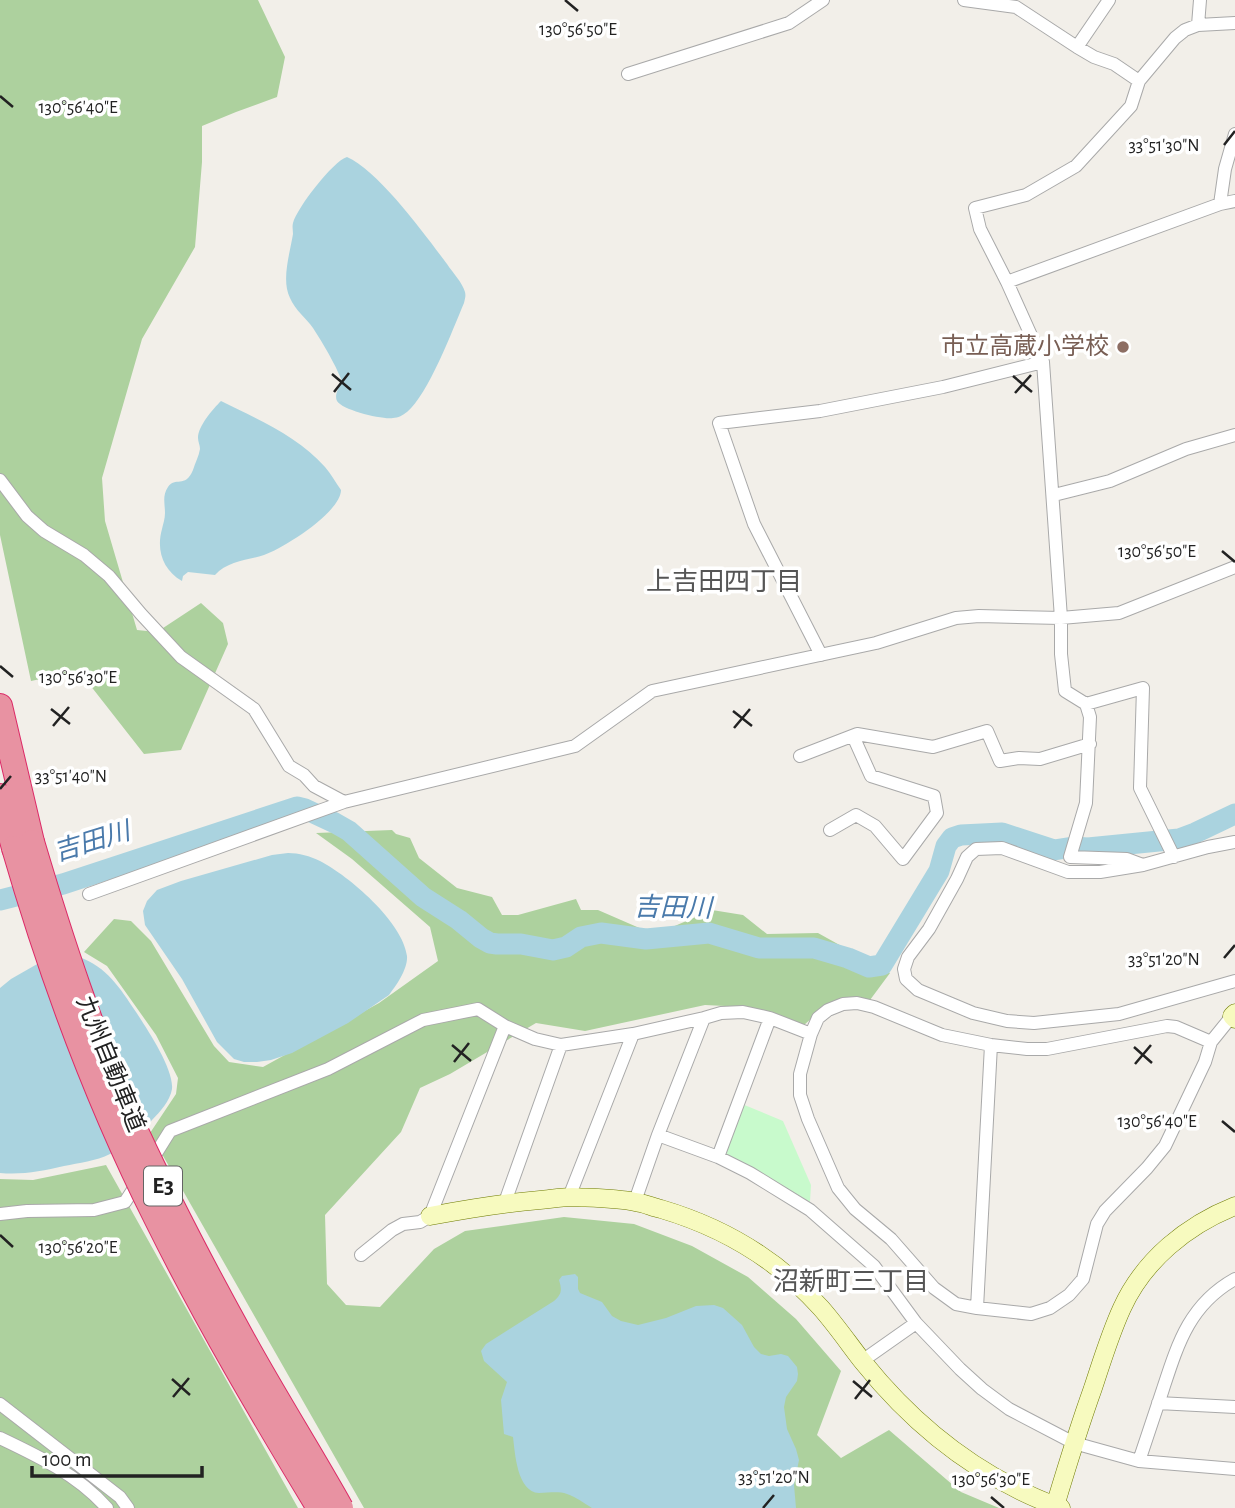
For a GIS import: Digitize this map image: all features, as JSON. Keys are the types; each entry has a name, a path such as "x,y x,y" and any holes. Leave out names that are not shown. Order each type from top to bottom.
{"highway":[{"name":"九州自動車道","path":"0,706 36,922 88,1066 151,1208 224,1346 319,1508"},
{"name":"九州自動車道","path":"0,796 54,915 78,987 135,1129 174,1210 241,1335 341,1508"}],"street":[{"path":"628,74 789,23 823,0"},
{"path":"964,0 1019,4 1077,47 1114,64 1139,81"},
{"path":"1077,47 1110,0"},
{"path":"1198,25 1200,0"},
{"path":"1143,865 1127,859 1070,857 1086,803 1090,718 1086,704 1065,691 1060,654 1061,618 1054,495 1043,362 980,229 975,208 1026,195 1076,166 1131,106 1139,81 1175,38 1198,25 1235,23"},
{"path":"1220,204 1225,169 1235,134"},
{"path":"1007,282 1220,204 1235,201"},
{"path":"821,655 754,524 719,423 820,411 943,387 1043,362"},
{"path":"1054,495 1110,481 1186,449 1235,435"},
{"path":"0,480 27,516 44,531 84,555 109,576 181,657 254,709 289,766 304,775 314,786 344,803"},
{"path":"89,894 344,803 575,746 652,691 876,643 956,618 1061,618 1119,613 1235,567"},
{"path":"1086,704 1143,688 1140,788 1174,857"},
{"path":"800,756 857,734 933,747 987,731 1000,761 1040,759 1090,744"},
{"path":"830,830 856,815 875,826 903,859 937,813 934,796 871,776 853,736"},
{"path":"1235,842 1143,865 1100,872 1068,872 1002,848 976,849 967,856 929,929 908,957 904,969 906,979 918,990 973,1013 1007,1021 1034,1023 1119,1014 1235,981"},
{"path":"1211,1042 1176,1027 1167,1026 1047,1049 1027,1049 942,1035 874,1007 857,1003 843,1004 818,1018 800,1074 800,1095 838,1188 855,1209 891,1239 934,1288 956,1304 1031,1314 1050,1308 1069,1295 1083,1279 1097,1224 1105,1211 1166,1146 1205,1062 1211,1042 1234,1016"},
{"path":"0,1214 94,1210 125,1202 170,1131 328,1069 423,1020 478,1009 505,1026 535,1039 561,1045 634,1034 721,1013 743,1012 770,1018 811,1034"},
{"path":"635,1201 704,1018"},
{"path":"718,1157 770,1018"},
{"path":"430,1216 505,1026"},
{"path":"569,1197 634,1034"},
{"path":"505,1202 561,1045"},
{"path":"977,1308 991,1045"},
{"path":"658,1135 751,1172 810,1210 874,1266 916,1323 982,1389 1009,1409 1074,1443 1139,1461 1235,1469"},
{"path":"361,1255 391,1230 403,1224 420,1222 430,1216 505,1202 569,1197 635,1201 680,1215 738,1240 763,1256 802,1288 821,1307 862,1361 911,1416 952,1451 1016,1490 1058,1507 1074,1443 1123,1305 1138,1280 1174,1241 1216,1214 1235,1206"},
{"path":"1139,1461 1183,1332 1207,1300 1235,1279"},
{"path":"862,1361 916,1323"},
{"path":"1158,1403 1235,1407"},
{"path":"0,1404 120,1497 128,1508"},
{"path":"0,1438 49,1462 77,1481 107,1508"}],"green space":[{"path":"0,0 258,0 285,57 277,97 202,126 195,247 142,339 102,478 105,521 137,630 157,632 201,603 223,623 228,644 181,750 144,754 79,671 31,681 0,535"},
{"path":"392,830 410,838 419,858 457,888 492,897 502,915 518,915 576,899 581,910 598,910 644,930 663,931 712,910 743,915 767,934 818,933 890,973 870,1000 822,1009 804,1025 745,1007 705,1005 585,1031 536,1023 450,1074 420,1088 401,1132 325,1215 327,1284 346,1305 380,1307 434,1249 465,1231 564,1217 634,1224 692,1246 748,1277 796,1319 841,1371 817,1435 841,1458 889,1430 961,1492 999,1508 364,1508 150,1133 176,1094 178,1078 156,1035 107,966 84,952 114,919 131,921 151,941 214,1046 229,1062 263,1067 379,1003 438,961 430,927 352,859 316,833"},
{"path":"742,1104 783,1121 811,1185 810,1202 761,1174 722,1156"},
{"path":"106,1165 298,1508 0,1508 0,1179 33,1180"}],"water":[{"path":"347,157 373,175 401,205 457,278 465,293 464,303 431,377 415,404 395,418 363,414 346,408 337,401 336,394 342,381 339,374 321,341 287,291 287,266 296,216 325,176"},
{"path":"221,401 276,429 302,446 325,467 341,490 339,499 322,518 284,545 264,555 232,564 215,575 188,572 182,581 170,571 161,552 165,494 171,484 190,476 200,448 200,428"},
{"path":"288,853 320,861 345,877 373,901 396,929 407,956 406,966 389,995 348,1023 292,1053 271,1060 244,1062 234,1059 217,1042 182,979 145,925 143,911 147,901 157,890 272,855"},
{"path":"79,957 105,972 130,1003 164,1060 169,1071 171,1093 161,1110 143,1129 127,1144 110,1154 40,1171 0,1173 0,988 39,963"},
{"path":"575,1274 578,1277 580,1293 602,1302 612,1316 621,1321 638,1325 696,1306 714,1305 723,1308 742,1325 761,1354 788,1356 797,1367 798,1374 784,1407 787,1429 799,1460 794,1485 796,1508 592,1508 567,1494 539,1493 526,1486 518,1471 513,1437 504,1434 501,1400 507,1382 484,1361 481,1351 486,1344 554,1301 561,1292 559,1280 562,1276"}],"waterway":[{"name":"吉田川","path":"0,900 63,884 297,807 349,831 423,897 490,943 521,944 553,950 566,947 581,937 601,933 646,939 709,933 759,948 814,948 869,967 882,965 939,871 946,846 952,838 1002,833 1054,850 1088,848 1179,839 1235,814"}],"place":[{"name":"市立高蔵小学校","path":"1123,347"}],"district":[{"name":"上吉田四丁目","path":"724,582"},
{"name":"沼新町三丁目","path":"851,1282"}]}
